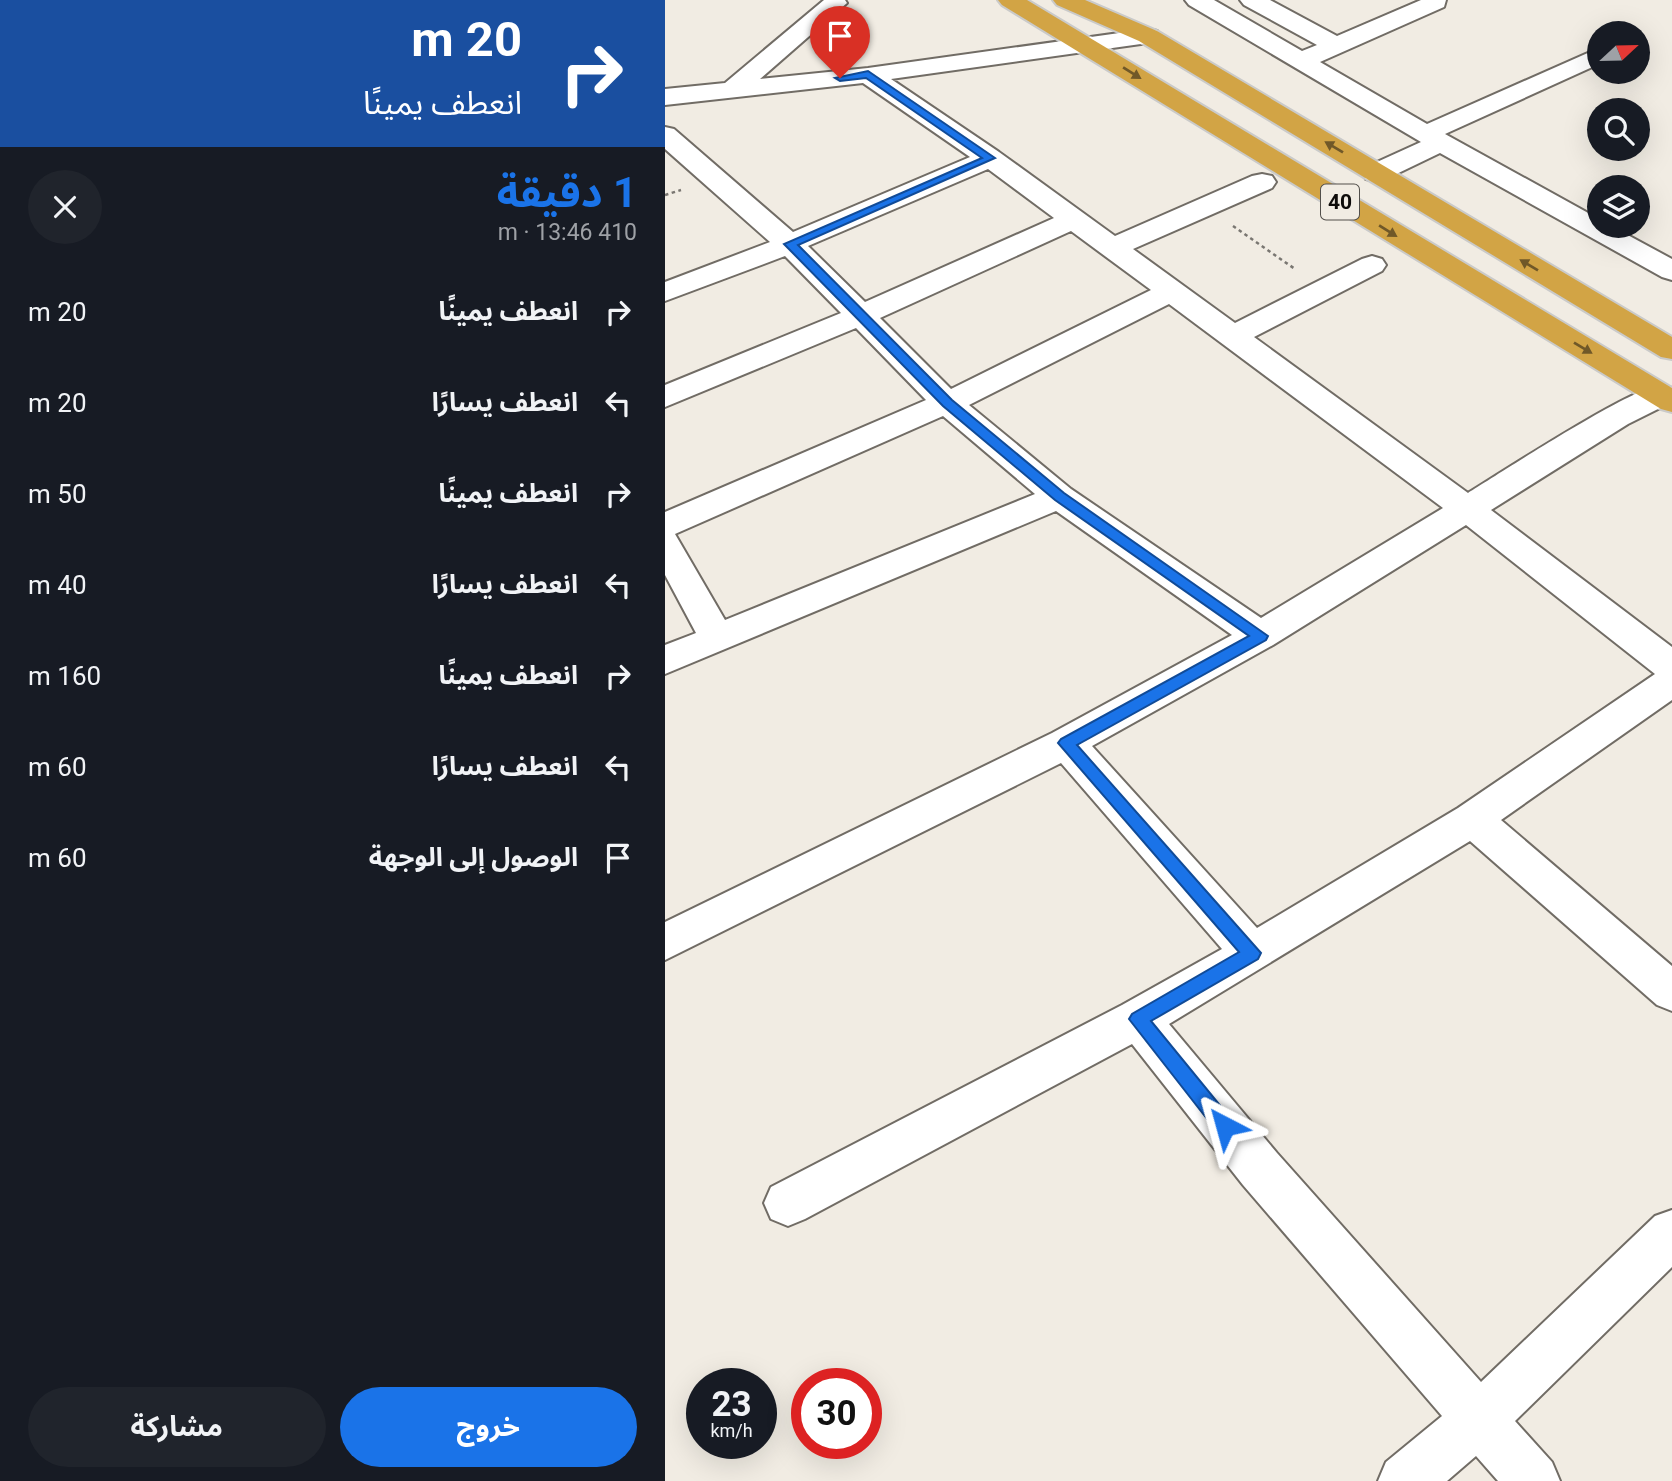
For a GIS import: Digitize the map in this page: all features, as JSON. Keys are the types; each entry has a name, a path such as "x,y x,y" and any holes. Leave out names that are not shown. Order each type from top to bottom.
{"highway":[{"name":"40","path":"1010,0 1666,398"},
{"name":"40","path":"1065,0 1148,36 1672,350"}],"street":[{"path":"1196,0 1433,139 1672,271"},
{"path":"1252,0 1337,46"},
{"path":"1301,61 1436,2"},
{"path":"731,91 835,3"},
{"path":"665,97 868,75 1148,36"},
{"path":"1376,173 1433,139 1587,61"},
{"path":"868,75 990,158 1233,336 1466,508 1672,667"},
{"path":"665,135 790,244 947,403 1059,496 1260,636"},
{"path":"665,292 790,244 990,158"},
{"path":"1112,248 1262,181"},
{"path":"665,397 861,315 1073,220"},
{"path":"1233,336 1372,265"},
{"path":"665,525 947,403 1170,292"},
{"path":"665,942 1066,743 1260,636 1617,417 1666,398"},
{"path":"665,660 1059,496"},
{"path":"665,543 717,638"},
{"path":"788,1203 1138,1019 1252,953 1472,818 1672,681"},
{"path":"1066,743 1252,953"},
{"path":"1472,818 1672,992"},
{"path":"1138,1019 1260,1169 1533,1481"},
{"path":"1405,1481 1478,1421 1672,1233"}],"path":[{"path":"1205,207 1324,290"}],"route":[{"path":"840,78 868,75 990,158 790,244 947,403 1059,496 1260,636 1066,743 1252,953 1138,1019 1225,1126"}]}
